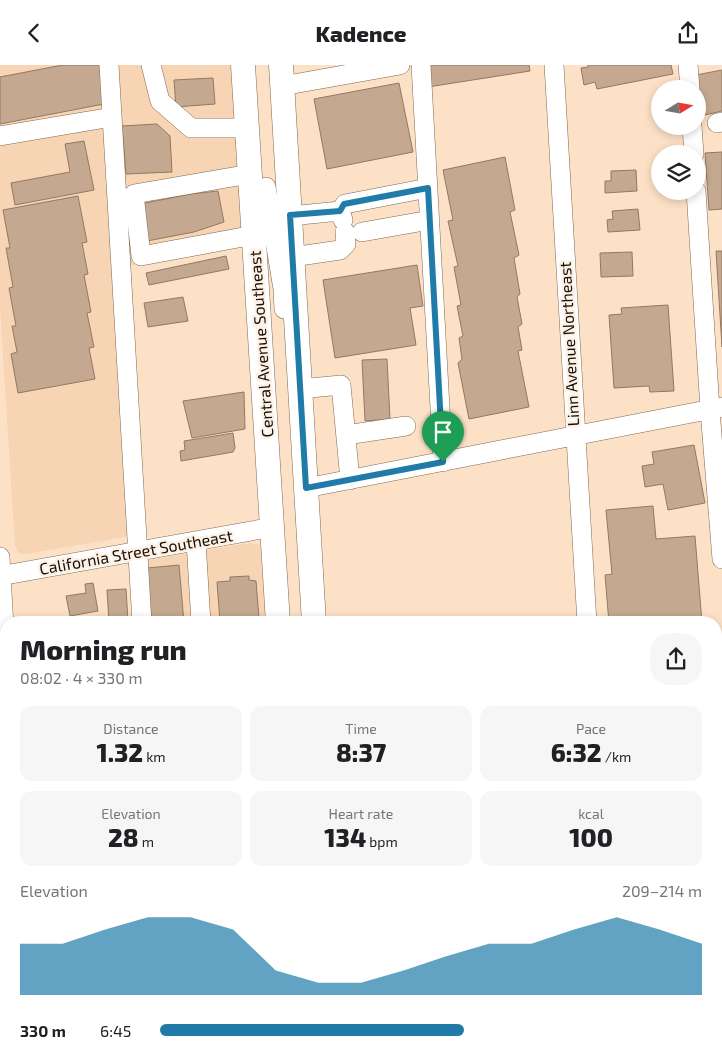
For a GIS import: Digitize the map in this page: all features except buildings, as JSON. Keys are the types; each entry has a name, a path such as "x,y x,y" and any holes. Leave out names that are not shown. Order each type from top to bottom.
{"main road":[{"name":"Central Avenue Southeast","path":"243,65 247,128 258,180 254,235 278,616"},
{"path":"282,75 314,616"}],"street":[{"path":"109,65 142,616"},
{"path":"151,65 160,101 191,128 247,128"},
{"path":"282,75 400,65"},
{"path":"421,65 443,462"},
{"name":"Linn Avenue Northeast","path":"554,65 574,437 587,616"},
{"path":"688,65 689,80"},
{"path":"0,136 112,117"},
{"path":"254,235 140,257 134,194 258,180 283,289 303,616"},
{"path":"292,257 340,250 346,244 348,224 344,204 428,188"},
{"path":"697,200 716,409 722,559"},
{"path":"290,215 348,224 430,220"},
{"path":"300,389 341,385 350,480"},
{"path":"306,488 716,409"},
{"path":"346,435 406,426"},
{"name":"California Street Southeast","path":"1,576 273,527"},
{"path":"196,541 201,616"},
{"path":"0,557 3,616"}],"shaded area":[{"path":"0,65 104,65 131,536 26,554 18,553 15,546 0,308"},
{"path":"114,65 231,65 242,247 128,266"},
{"path":"250,543 260,545 266,616 147,616 144,561"}],"route":[{"path":"428,188 443,462 306,488 290,215 340,211 344,204 428,188"}]}
